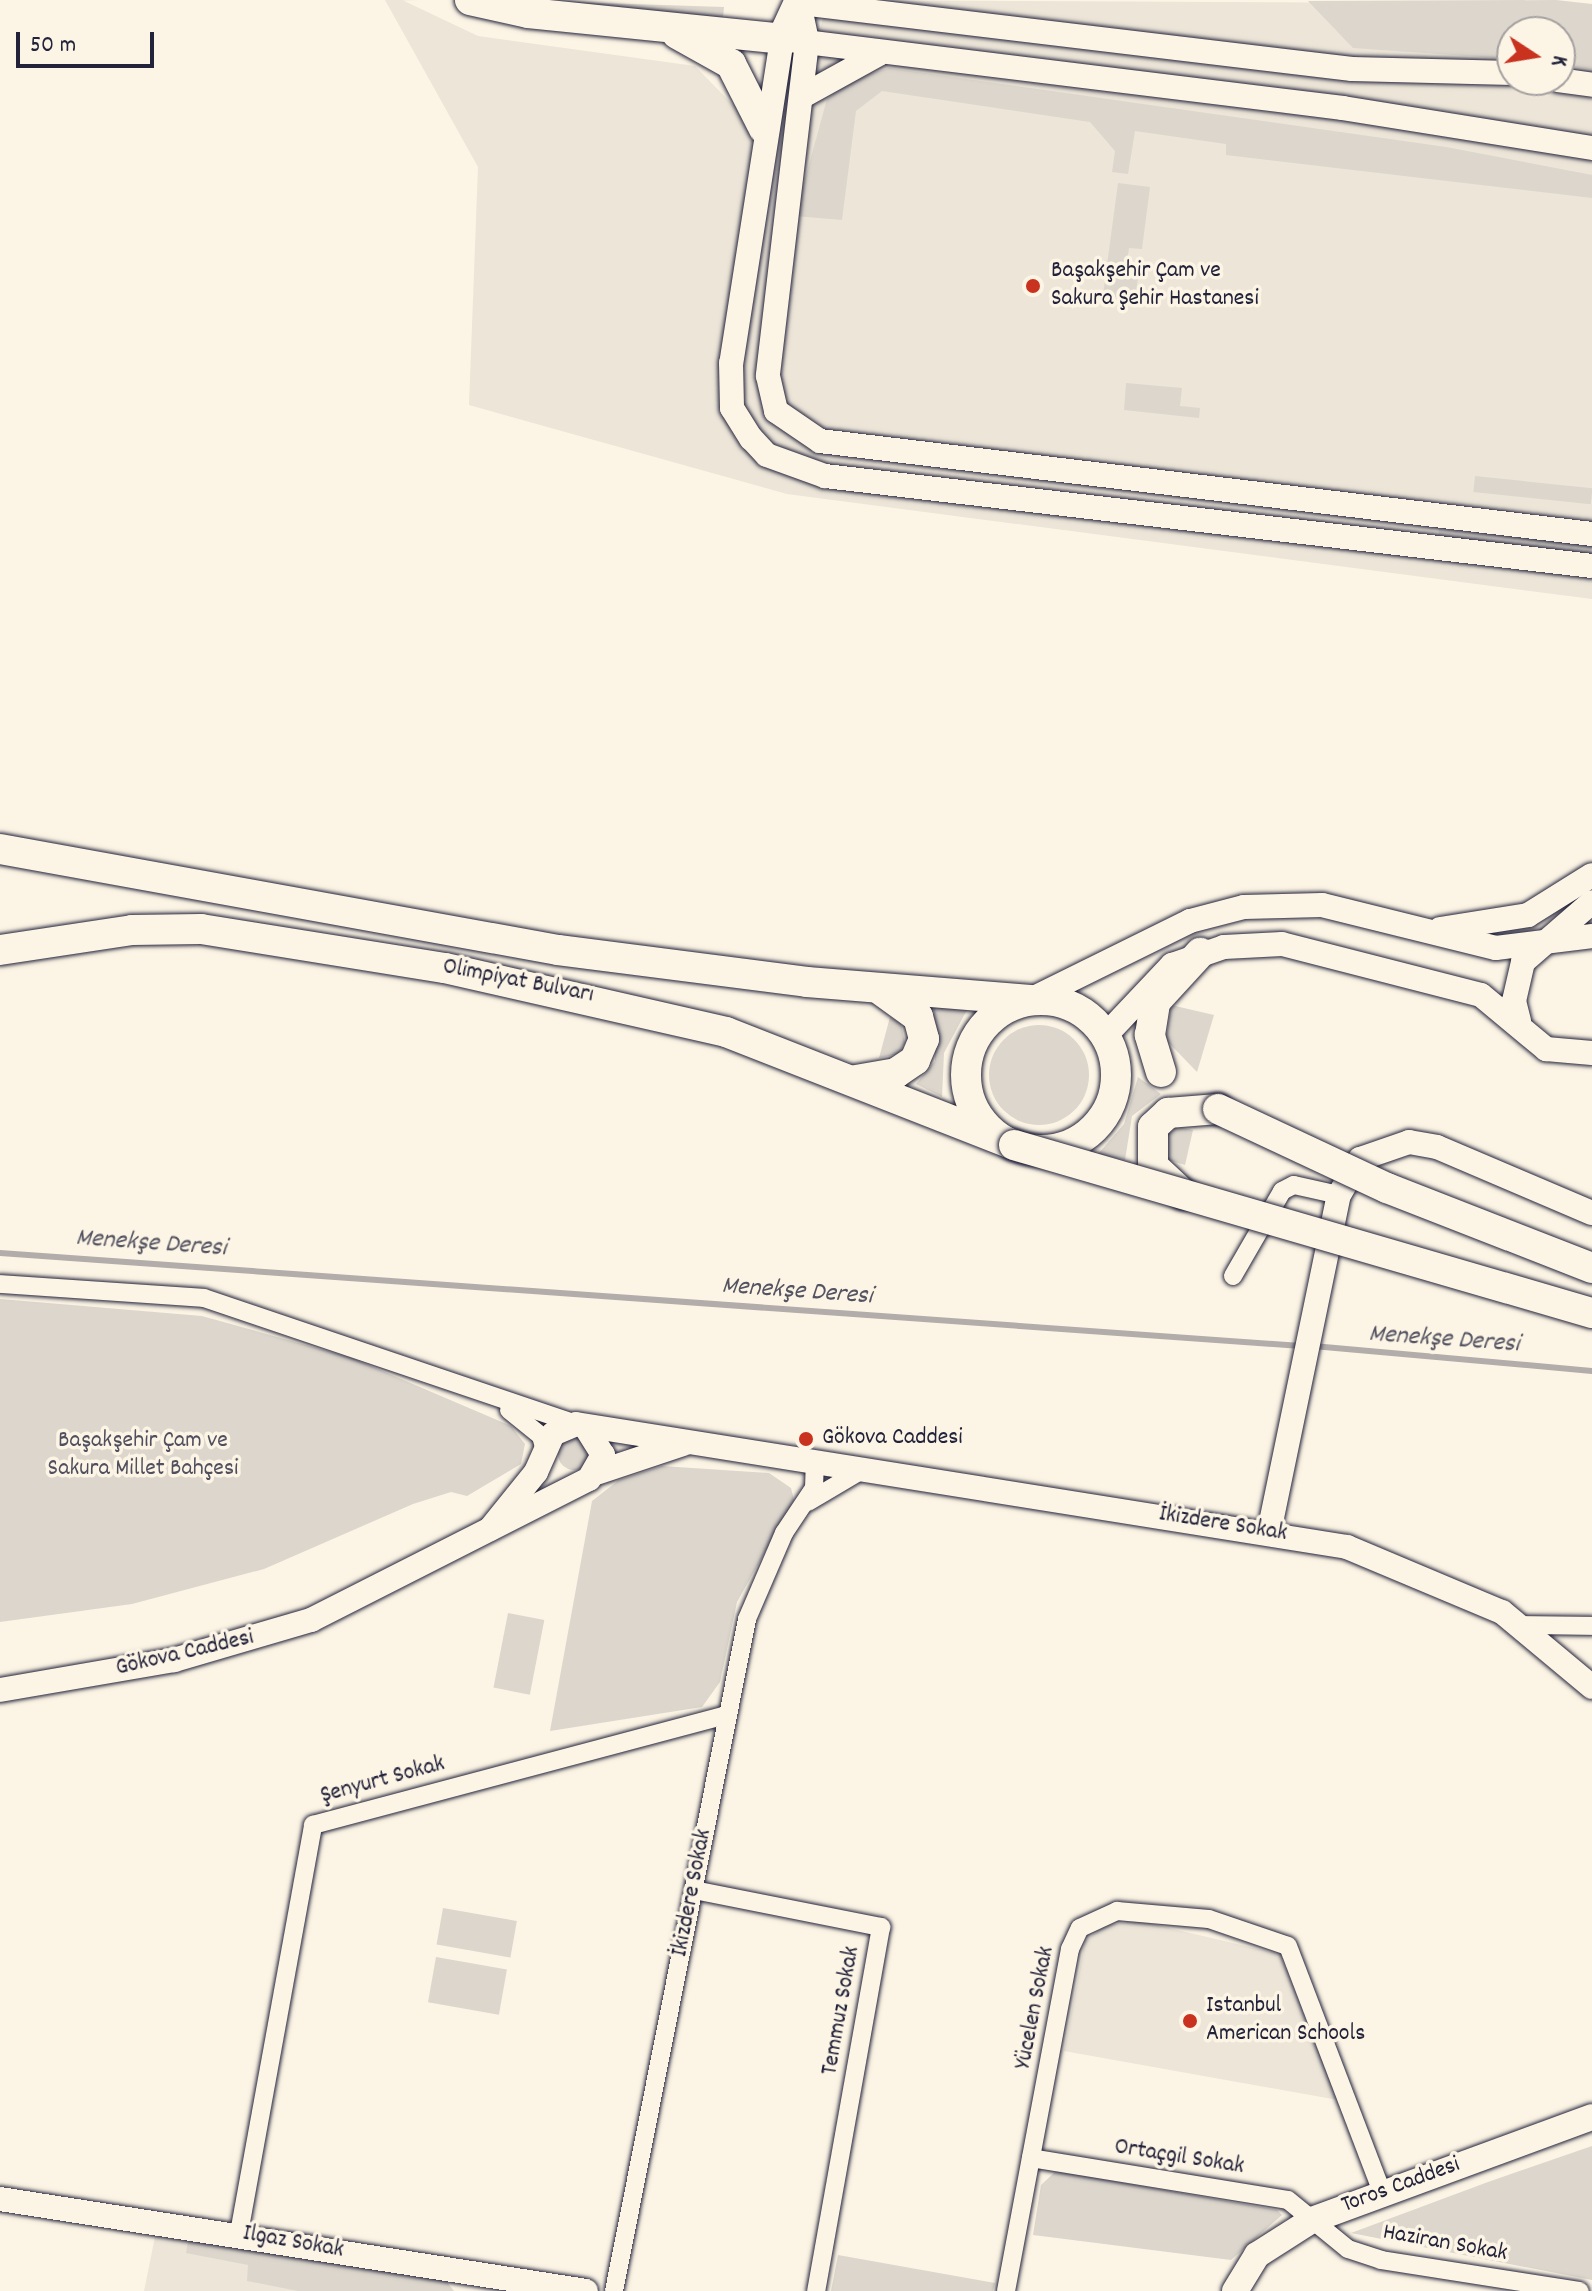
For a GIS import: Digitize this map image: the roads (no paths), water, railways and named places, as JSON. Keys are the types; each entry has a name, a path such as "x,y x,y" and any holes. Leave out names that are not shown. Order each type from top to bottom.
{"main road":[{"path":"470,0 661,27 795,40 792,1"},
{"path":"661,27 731,64 764,129"},
{"path":"4,851 681,967 1073,1006 1105,1036 1218,1109 1387,1188 1592,1268"},
{"name":"Olimpiyat Bulvarı","path":"0,950 132,930 201,929 445,968 693,1022 856,1080 1014,1145"},
{"path":"1161,1072 1150,1035 1155,1002 1200,953"},
{"path":"856,1080 896,1073 915,1060 924,1039 911,1009 876,988"},
{"path":"1030,1000 987,1022 966,1066 976,1114 1014,1145 1592,1313"},
{"path":"1014,1145 1059,1148 1098,1123 1116,1081 1105,1036"},
{"path":"1183,1194 1153,1166 1153,1127 1168,1113 1218,1109"},
{"name":"Toros Caddesi","path":"1235,2291 1257,2255 1312,2220 1592,2117"}],"street":[{"path":"792,1 1352,69 1496,73"},
{"path":"795,40 1343,108 1592,148"},
{"path":"795,40 801,97 768,376 776,411 820,441 1592,534"},
{"path":"795,40 764,129 731,363 732,408 767,455 825,476 1592,566"},
{"path":"801,97 881,53"},
{"path":"935,488 936,457"},
{"path":"1409,928 1503,923 1592,875"},
{"path":"1519,1021 1514,1001 1523,962 1592,902"},
{"path":"1030,1000 1190,921 1244,907 1322,905 1496,948 1553,937 1592,936"},
{"path":"1105,1036 1151,980 1200,953 1264,944 1332,951 1481,995 1519,1021 1546,1049 1592,1053"},
{"path":"1269,1532 1278,1476 1339,1195 1360,1159 1409,1142 1465,1157 1592,1213"},
{"path":"1233,1276 1282,1191 1294,1185 1339,1195"},
{"path":"0,1284 204,1298 335,1336 496,1402 580,1425 601,1445 596,1473"},
{"path":"496,1402 528,1423 545,1451 549,1470 572,1484"},
{"name":"Gökova Caddesi","path":"490,1529 545,1451 553,1434 580,1425 815,1462"},
{"name":"Gökova Caddesi","path":"0,1690 250,1641 398,1581 596,1473 689,1442"},
{"path":"783,1456 802,1476 803,1506 862,1470"},
{"name":"İkizdere Sokak","path":"614,2291 727,1715 760,1581 814,1488 815,1462 1319,1541 1432,1576 1523,1625 1592,1687"},
{"path":"1224,1525 1254,1512 1278,1476"},
{"path":"1278,1476 1288,1515 1319,1541"},
{"path":"1523,1625 1592,1626"},
{"name":"Şenyurt Sokak","path":"239,2233 313,1825 727,1715"},
{"name":"Temmuz Sokak","path":"694,1890 881,1927 816,2291"},
{"name":"Yücelen Sokak","path":"1006,2291 1070,1949 1080,1928 1117,1911 1154,1912 1245,1927 1298,1957 1382,2192"},
{"name":"Ortaçgil Sokak","path":"1031,2158 1288,2200 1312,2220"},
{"name":"Ilgaz Sokak","path":"0,2199 239,2233 507,2286 586,2291"},
{"name":"Haziran Sokak","path":"1312,2220 1348,2249 1381,2260 1580,2291"}],"waterway":[{"name":"Menekşe Deresi","path":"0,1253 1301,1346"},
{"name":"Menekşe Deresi","path":"1313,1346 1592,1371"}],"place":[{"name":"Başakşehir Çam ve Sakura Şehir Hastanesi","path":"1033,286"},
{"name":"Gökova Caddesi","path":"806,1439"},
{"name":"Istanbul American Schools","path":"1190,2021"}],"park label":[{"name":"Başakşehir Çam ve Sakura Millet Bahçesi","path":"143,1456"}]}
